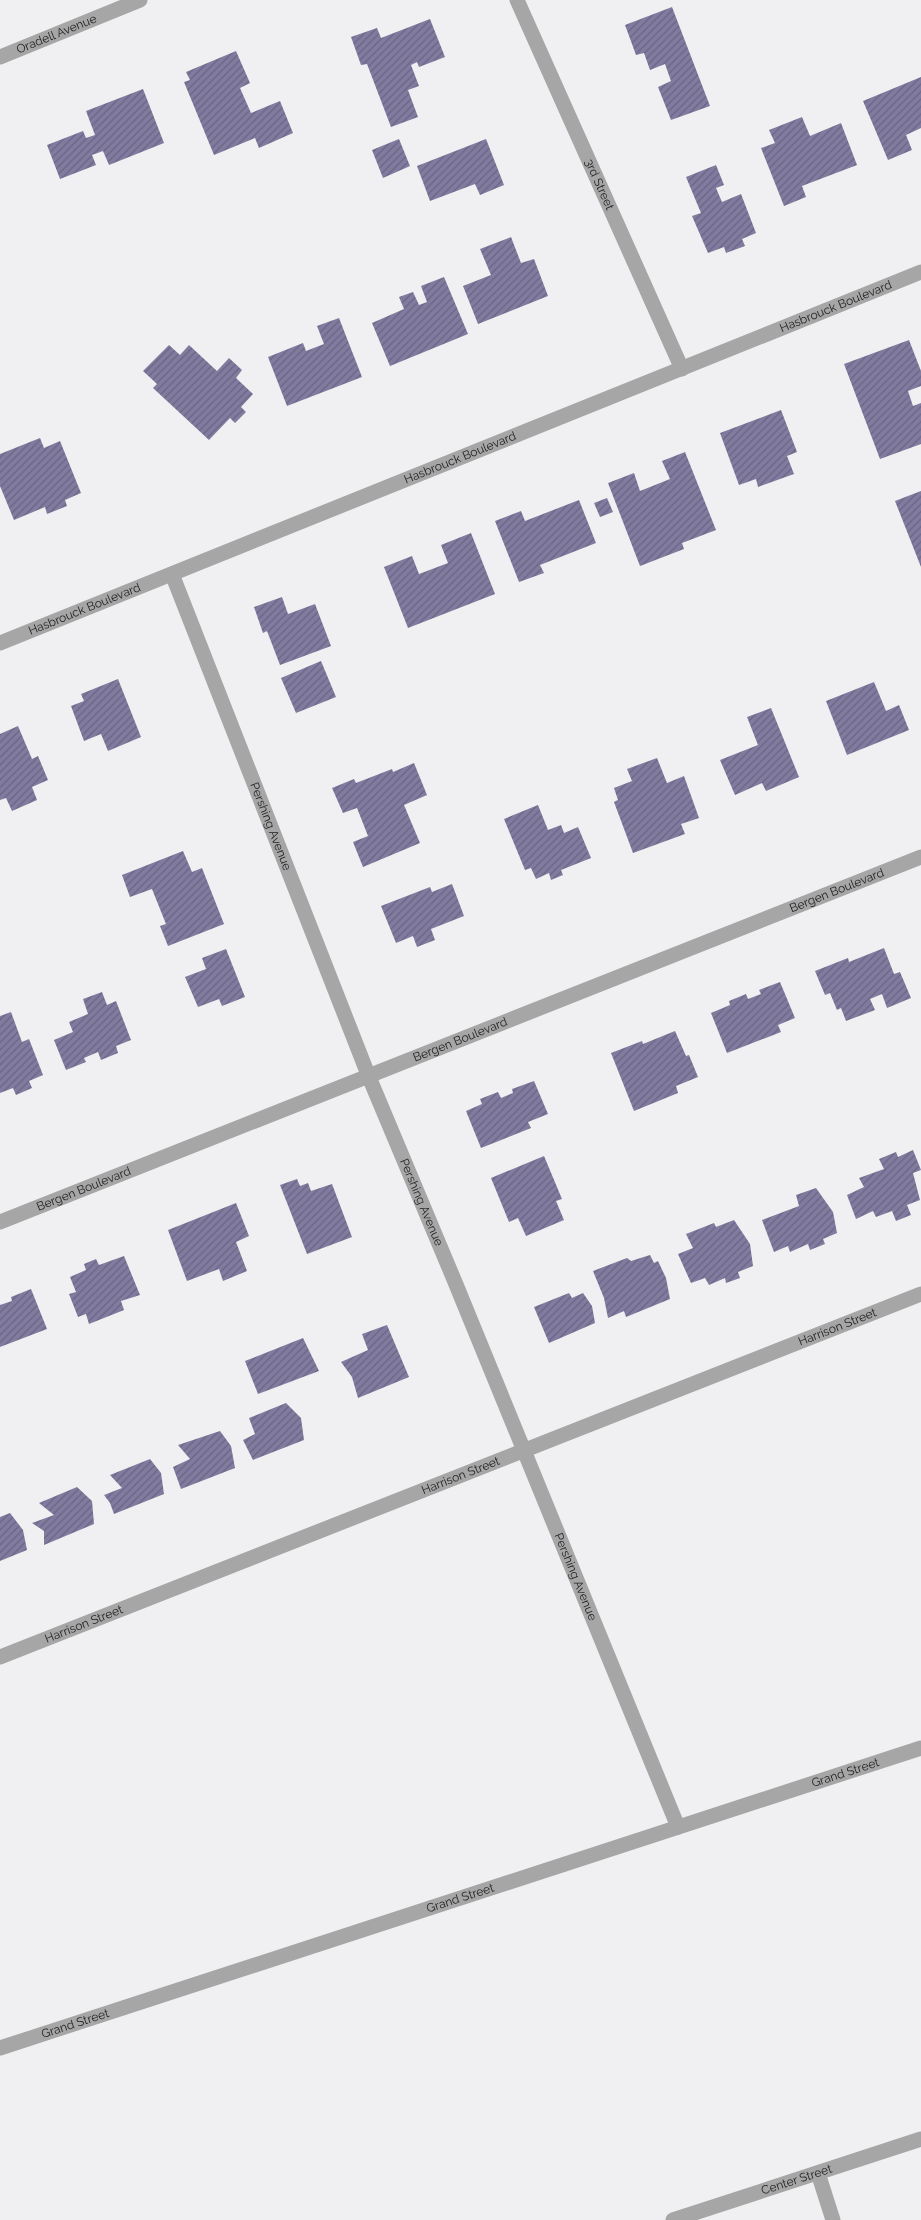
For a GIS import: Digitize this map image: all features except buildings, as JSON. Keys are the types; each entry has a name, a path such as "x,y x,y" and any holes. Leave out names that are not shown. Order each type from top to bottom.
{"street":[{"name":"Oradell Avenue","path":"0,57 140,0"},
{"name":"3rd Street","path":"517,0 682,369"},
{"name":"Hasbrouck Boulevard","path":"0,643 921,272"},
{"name":"Pershing Avenue","path":"172,574 369,1077 678,1827"},
{"name":"Bergen Boulevard","path":"0,1222 921,857"},
{"name":"Harrison Street","path":"0,1657 921,1294"},
{"name":"Grand Street","path":"0,2048 921,1748"},
{"name":"Center Street","path":"673,2220 921,2139"},
{"path":"818,2173 833,2220"}]}
